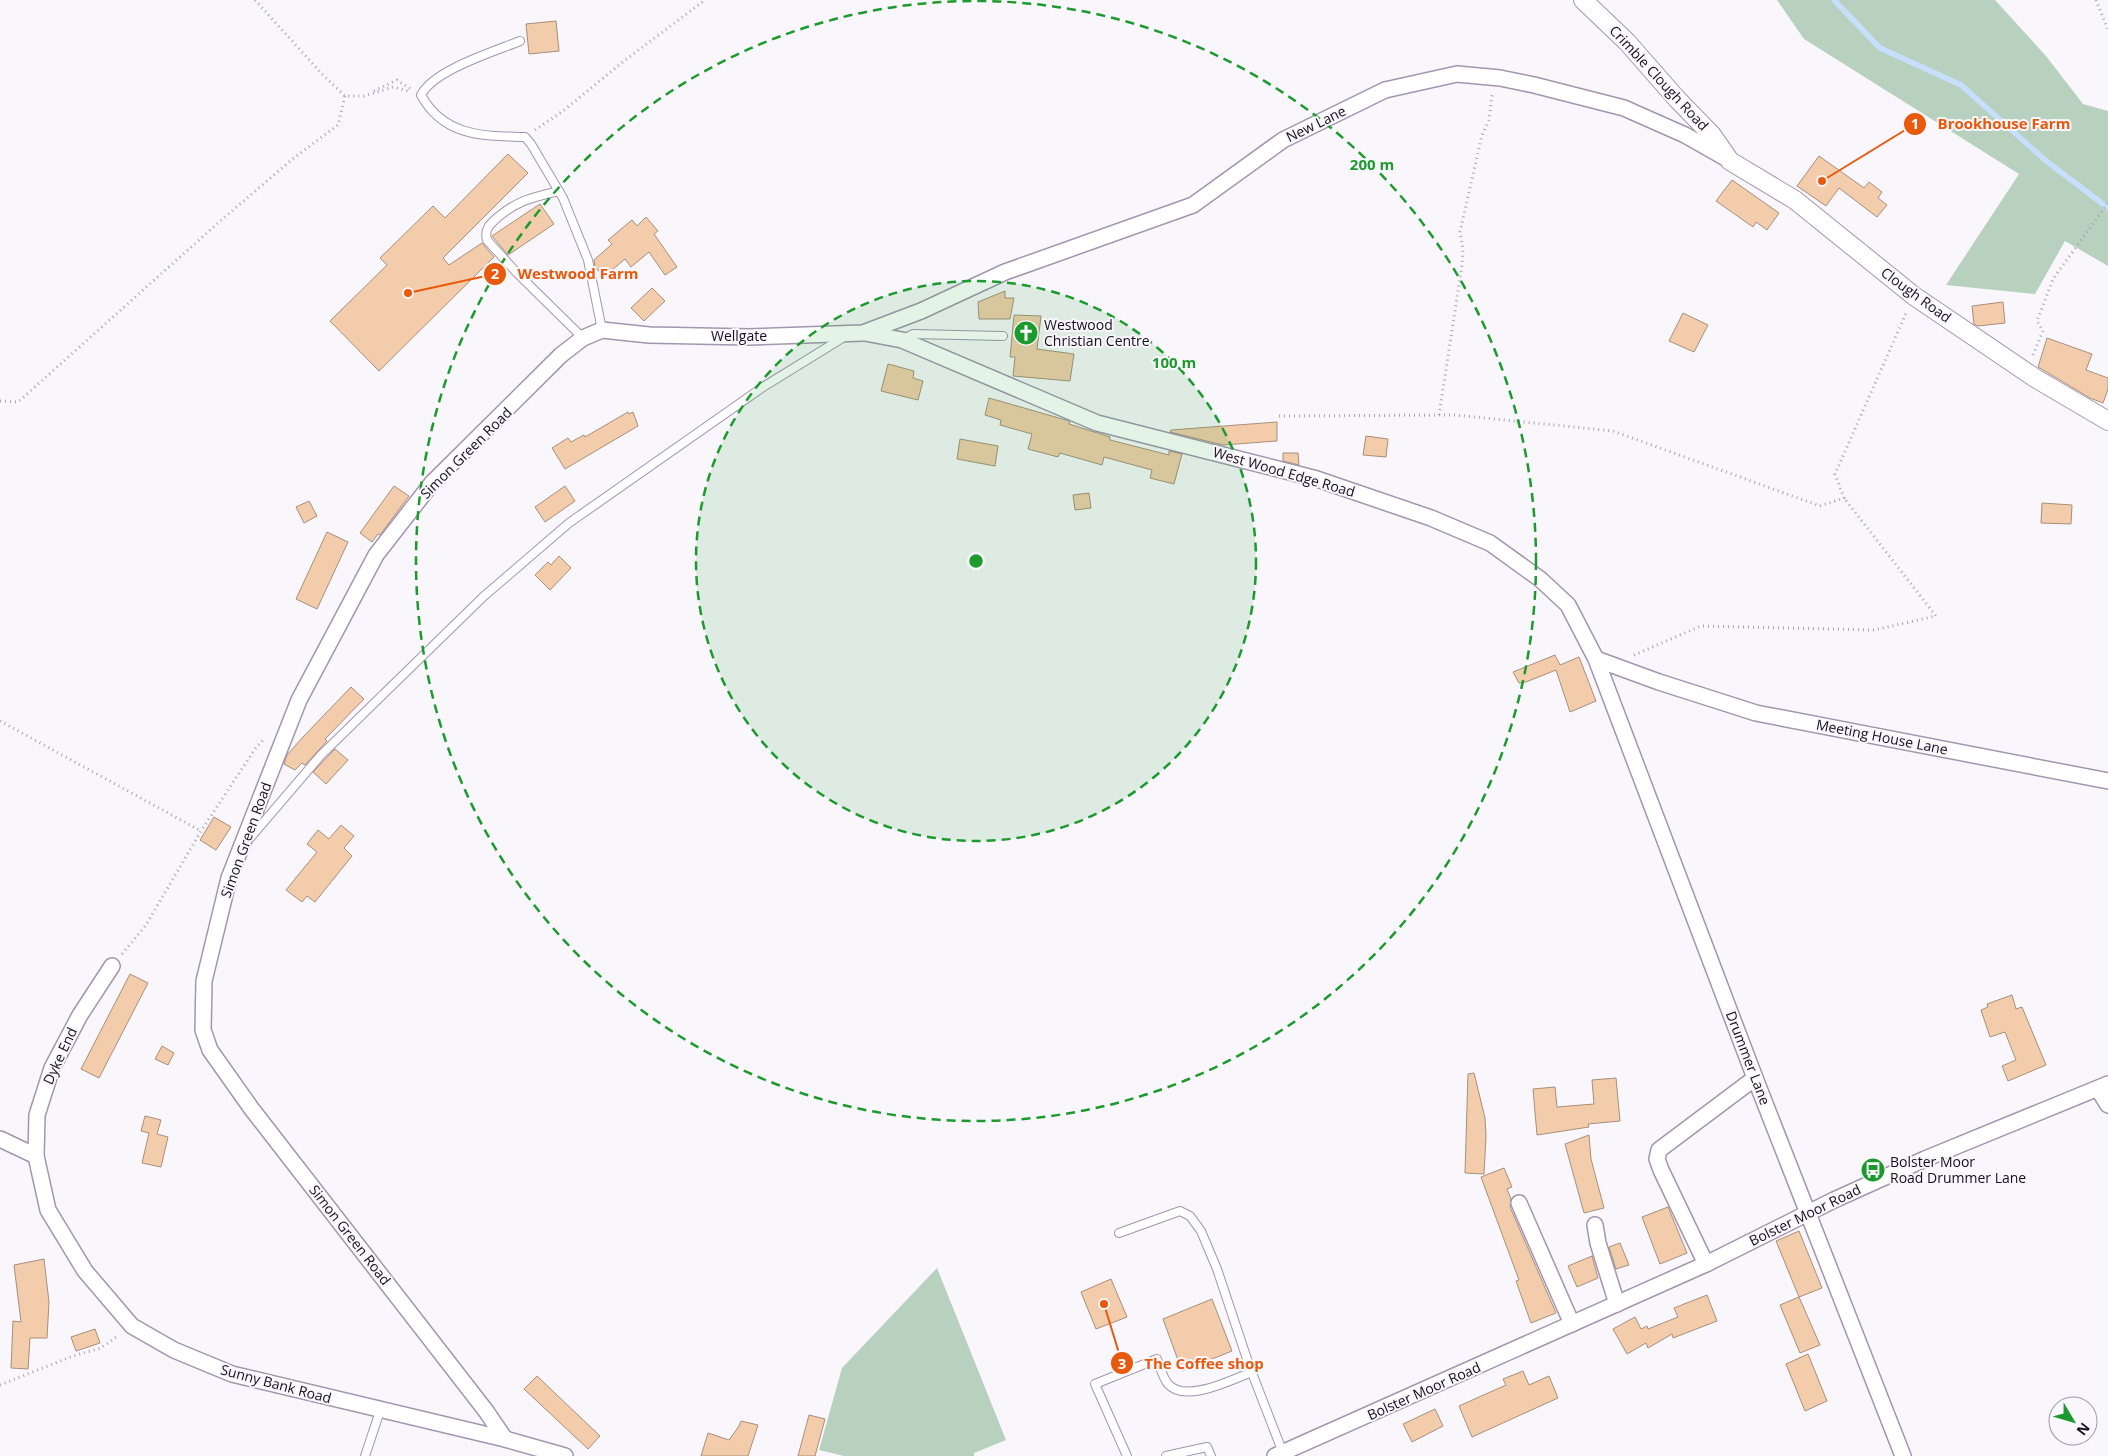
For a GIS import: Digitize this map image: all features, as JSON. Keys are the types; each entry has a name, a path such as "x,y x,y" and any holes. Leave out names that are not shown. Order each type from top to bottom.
{"street":[{"name":"Crimble Clough Road","path":"1583,0 1627,42 1677,99 1712,134 1730,161"},
{"name":"New Lane","path":"921,311 1006,272 1193,205 1283,140 1386,90 1457,74 1500,78 1534,84 1624,108 1685,135 1730,161"},
{"name":"Clough Road","path":"1730,161 1795,200 1914,296 2026,372 2108,421"},
{"name":"Wellgate","path":"561,356 583,338 602,330 649,335 709,336 856,333 921,311"},
{"name":"West Wood Edge Road","path":"856,333 902,340 1097,423 1317,479 1431,518 1490,544 1540,579 1568,605 1596,659"},
{"name":"Simon Green Road","path":"505,1439 486,1411 251,1108 210,1050 203,1030 204,981 224,895 299,700 376,555 432,483 561,356"},
{"name":"Meeting House Lane","path":"1596,659 1659,682 1762,714 2108,781"},
{"name":"Drummer Lane","path":"1596,659 1756,1078 1904,1456"},
{"name":"Dyke End","path":"36,1156 37,1115 52,1068 80,1015 112,966"},
{"path":"1706,1264 1661,1170 1657,1159 1659,1150 1756,1078"},
{"name":"Bolster Moor Road","path":"1279,1454 1706,1264 1926,1159 2103,1086 2108,1105"},
{"path":"0,1139 36,1156"},
{"name":"Sunny Bank Road","path":"36,1156 48,1210 86,1271 132,1326 174,1350 232,1374 380,1411 505,1439 565,1456"},
{"path":"1519,1203 1572,1324"},
{"path":"1595,1226 1598,1243 1617,1304"}],"lane":[{"path":"520,40 446,72 426,86 421,95 429,109 458,129 480,136 526,137 559,191 588,260 602,330"},
{"path":"559,191 521,201 511,206 489,226 486,236 487,240 517,273 583,338"},
{"path":"240,850 322,755 483,597 562,529 763,386 856,333"},
{"path":"902,340 913,334 1002,336"},
{"path":"1119,1233 1180,1211 1190,1216 1201,1231 1217,1269 1279,1454"},
{"path":"1126,1456 1095,1384 1157,1360 1167,1384 1175,1390 1191,1392 1211,1388 1252,1372"},
{"path":"365,1456 380,1411"},
{"path":"1166,1456 1207,1447 1211,1456"}],"path":[{"path":"255,0 322,74 345,96 364,96 393,86 421,95"},
{"path":"526,137 563,111 624,61 706,0"},
{"path":"2096,0 2108,30"},
{"path":"1439,415 1462,265 1463,249 1460,232 1482,135 1489,120 1492,96 1500,78"},
{"path":"364,96 396,80 421,95"},
{"path":"0,401 18,402 218,223 295,157 338,125 345,96"},
{"path":"2040,338 2043,331 2037,321 2053,279 2108,203"},
{"path":"1633,656 1701,626 1874,630 1936,616 1844,498 1835,474 1914,296"},
{"path":"1279,416 1454,415 1613,431 1820,506 1844,498"},
{"path":"0,720 201,831"},
{"path":"112,966 146,925 201,831 255,749 268,735"},
{"path":"0,1385 73,1356 102,1348 132,1326"}],"green space":[{"path":"1777,0 1995,0 2046,56 2083,104 2108,111 2108,266 2065,241 2035,294 1946,285 2019,174 1804,39"},
{"path":"937,1268 1006,1440 974,1453 974,1456 844,1456 819,1450 842,1368"}],"building":[{"path":"556,21 559,51 529,54 526,24"},
{"path":"508,154 528,173 443,258 449,265 482,243 494,257 379,371 330,321 387,265 380,258 433,206 445,218"},
{"path":"1819,156 1864,188 1869,182 1882,192 1878,198 1887,205 1877,217 1839,188 1826,206 1797,186"},
{"path":"1732,180 1779,213 1767,230 1756,222 1753,227 1716,201"},
{"path":"540,204 554,224 508,255 492,236"},
{"path":"646,217 658,231 654,234 677,267 665,275 649,252 631,267 625,259 604,277 595,267 594,260 612,244 608,240 632,220 637,226"},
{"path":"652,288 665,301 644,321 631,308"},
{"path":"1005,291 1005,298 1014,298 1010,319 979,319 978,302"},
{"path":"2003,302 2005,323 1978,326 1974,324 1972,306"},
{"path":"1683,313 1708,325 1694,352 1669,341"},
{"name":"Westwood Christian Centre","path":"1014,315 1041,316 1037,349 1074,354 1070,381 1013,376 1015,357 1010,357"},
{"path":"2047,338 2092,354 2086,370 2108,378 2108,389 2103,403 2090,398 2038,367"},
{"path":"888,364 914,371 913,378 923,381 918,400 881,391"},
{"path":"989,398 1066,420 1070,422 1069,424 1110,437 1110,440 1169,455 1169,451 1182,454 1174,484 1150,478 1152,470 1104,457 1102,465 1060,453 1058,457 1028,449 1032,434 1000,425 1001,420 985,415"},
{"path":"628,412 629,414 633,412 638,426 565,469 552,448 568,438 571,442 584,435 585,437"},
{"path":"1277,422 1277,441 1223,445 1170,432 1171,430"},
{"path":"1366,436 1388,439 1386,457 1363,455"},
{"path":"960,439 998,446 995,466 957,459"},
{"path":"1283,453 1298,453 1299,465 1283,461"},
{"path":"394,486 409,496 380,535 378,534 372,542 360,533"},
{"path":"565,486 575,501 545,522 535,507"},
{"path":"1089,493 1091,508 1075,510 1073,495"},
{"path":"309,501 317,516 304,523 296,507"},
{"path":"2042,503 2072,505 2071,524 2041,523"},
{"path":"327,532 348,542 317,609 296,599"},
{"path":"559,556 571,568 550,590 535,575 548,562 551,565"},
{"path":"1555,655 1560,665 1579,657 1596,701 1570,712 1556,670 1519,683 1513,672"},
{"path":"351,687 364,699 325,739 327,741 305,765 302,763 295,770 284,764 287,755"},
{"path":"335,749 348,760 326,784 313,772"},
{"path":"214,817 231,827 216,850 200,840"},
{"path":"341,825 354,836 344,848 352,856 315,902 307,896 302,902 286,890 317,852 307,844 318,830 329,839"},
{"path":"130,974 148,983 99,1078 81,1069"},
{"path":"2012,995 2016,1009 2022,1007 2046,1065 2008,1081 2002,1066 2016,1060 2005,1032 1990,1037 1981,1010 1988,1007 1987,1004"},
{"path":"162,1046 174,1053 168,1065 155,1059"},
{"path":"1474,1073 1485,1118 1484,1174 1465,1173 1468,1074"},
{"path":"1616,1078 1620,1121 1588,1124 1589,1127 1537,1135 1533,1089 1555,1087 1557,1107 1594,1104 1592,1080"},
{"path":"145,1116 161,1120 157,1134 168,1137 161,1167 142,1163 149,1133 141,1131"},
{"path":"1589,1135 1591,1159 1604,1208 1584,1213 1565,1144"},
{"path":"1504,1168 1512,1187 1507,1189 1511,1199 1510,1207 1556,1313 1531,1323 1516,1281 1519,1280 1481,1177"},
{"path":"1668,1207 1687,1253 1660,1264 1642,1217"},
{"path":"1799,1231 1822,1288 1799,1297 1776,1241"},
{"path":"1620,1243 1629,1265 1616,1269 1609,1247"},
{"path":"1592,1256 1598,1278 1577,1287 1568,1266"},
{"path":"44,1259 49,1302 47,1338 30,1338 28,1369 11,1368 13,1321 21,1322 14,1265"},
{"path":"1111,1279 1127,1317 1096,1329 1081,1292"},
{"path":"1707,1295 1717,1321 1673,1338 1672,1334 1648,1348 1646,1343 1627,1354 1613,1329 1635,1317 1641,1329 1647,1326 1648,1329 1678,1317 1674,1308"},
{"path":"1799,1297 1820,1345 1800,1353 1780,1305"},
{"path":"1212,1299 1232,1351 1182,1371 1163,1319"},
{"path":"95,1329 100,1343 76,1351 71,1337"},
{"path":"1808,1354 1827,1401 1805,1411 1786,1364"},
{"path":"1523,1371 1529,1385 1549,1376 1558,1398 1472,1437 1459,1406 1506,1385 1503,1379"},
{"path":"537,1376 600,1436 588,1449 524,1389"},
{"path":"1435,1409 1443,1426 1412,1442 1403,1424"},
{"path":"809,1415 825,1419 815,1456 798,1456"},
{"path":"741,1421 758,1425 748,1456 701,1456 708,1433 729,1440"}],"waterway":[{"path":"1834,0 1880,48 1961,85 2045,160 2108,208"}],"place":[{"name":"Brookhouse Farm","path":"1822,181"},
{"name":"Westwood Farm","path":"408,293"},
{"name":"Westwood Christian Centre","path":"1026,333"},
{"name":"Bolster Moor Road Drummer Lane","path":"1873,1170"},
{"name":"The Coffee shop","path":"1104,1304"}]}
